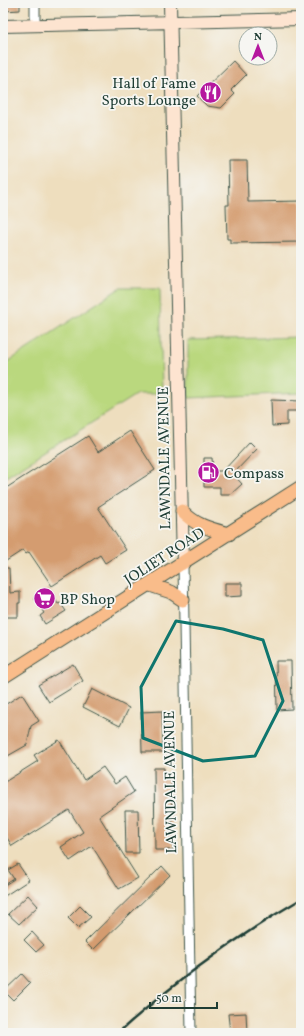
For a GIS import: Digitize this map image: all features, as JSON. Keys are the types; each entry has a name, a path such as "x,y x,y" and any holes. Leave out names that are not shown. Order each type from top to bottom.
{"main road":[{"name":"JOLIET ROAD","path":"3,677 183,564 301,487"},
{"path":"182,511 186,516 203,527 229,534"},
{"path":"150,585 171,592 183,600"}],"street":[{"path":"35,3 35,25"},
{"name":"LAWNDALE AVENUE","path":"170,3 182,511 191,1033"},
{"path":"3,26 301,20"}],"highlighted area":[{"path":"176,621 223,629 263,640 283,701 255,756 203,761 143,738 141,687"}],"green space":[{"path":"120,288 160,288 162,394 137,394 3,479 3,365"},
{"path":"301,337 301,393 188,398 188,340"}],"building":[{"path":"4,3 20,3 20,10 4,11"},
{"path":"233,61 246,75 231,90 235,94 221,108 207,106 197,96"},
{"path":"228,160 247,160 248,202 301,201 301,242 230,243 230,239 227,239 226,205 229,205"},
{"path":"271,400 301,401 301,411 287,411 287,425 272,426"},
{"path":"130,431 155,470 98,507 126,550 105,563 100,555 52,586 29,552 26,554 23,550 3,563 3,490 88,436 98,452"},
{"path":"250,442 257,449 233,474 242,484 230,495 220,495 220,487 204,487 204,458 212,458 213,471 223,471"},
{"path":"3,568 9,568 10,593 20,592 18,617 3,617"},
{"path":"225,583 242,583 242,596 225,597"},
{"path":"48,589 58,604 60,603 66,611 45,624 40,616 44,613 34,598"},
{"path":"276,661 291,661 292,709 277,710"},
{"path":"73,664 83,681 49,702 38,685"},
{"path":"92,689 129,708 120,726 83,707"},
{"path":"22,694 39,721 31,726 27,745 6,757 3,753 3,706"},
{"path":"162,711 163,752 142,752 141,712"},
{"path":"59,740 84,780 103,767 115,784 125,777 134,792 99,816 138,878 119,889 92,846 70,861 61,847 83,832 69,810 12,846 3,831 3,783 38,761 34,755"},
{"path":"154,768 164,768 164,776 171,776 173,850 155,850"},
{"path":"125,810 138,810 139,853 126,853"},
{"path":"18,864 29,880 3,897 3,886 14,879 8,870"},
{"path":"162,866 170,875 93,950 85,942"},
{"path":"28,895 38,906 19,924 8,914"},
{"path":"80,906 91,917 78,928 68,918"},
{"path":"32,932 44,945 36,952 24,940"},
{"path":"22,974 30,983 13,1000 4,991"},
{"path":"246,1013 247,1033 230,1033 228,1014"}],"railway":[{"path":"118,1033 139,1014 206,961 301,899"}],"place":[{"name":"Hall of Fame Sports Lounge","path":"211,92"},
{"name":"Compass","path":"208,473"},
{"name":"BP Shop","path":"45,599"}]}
